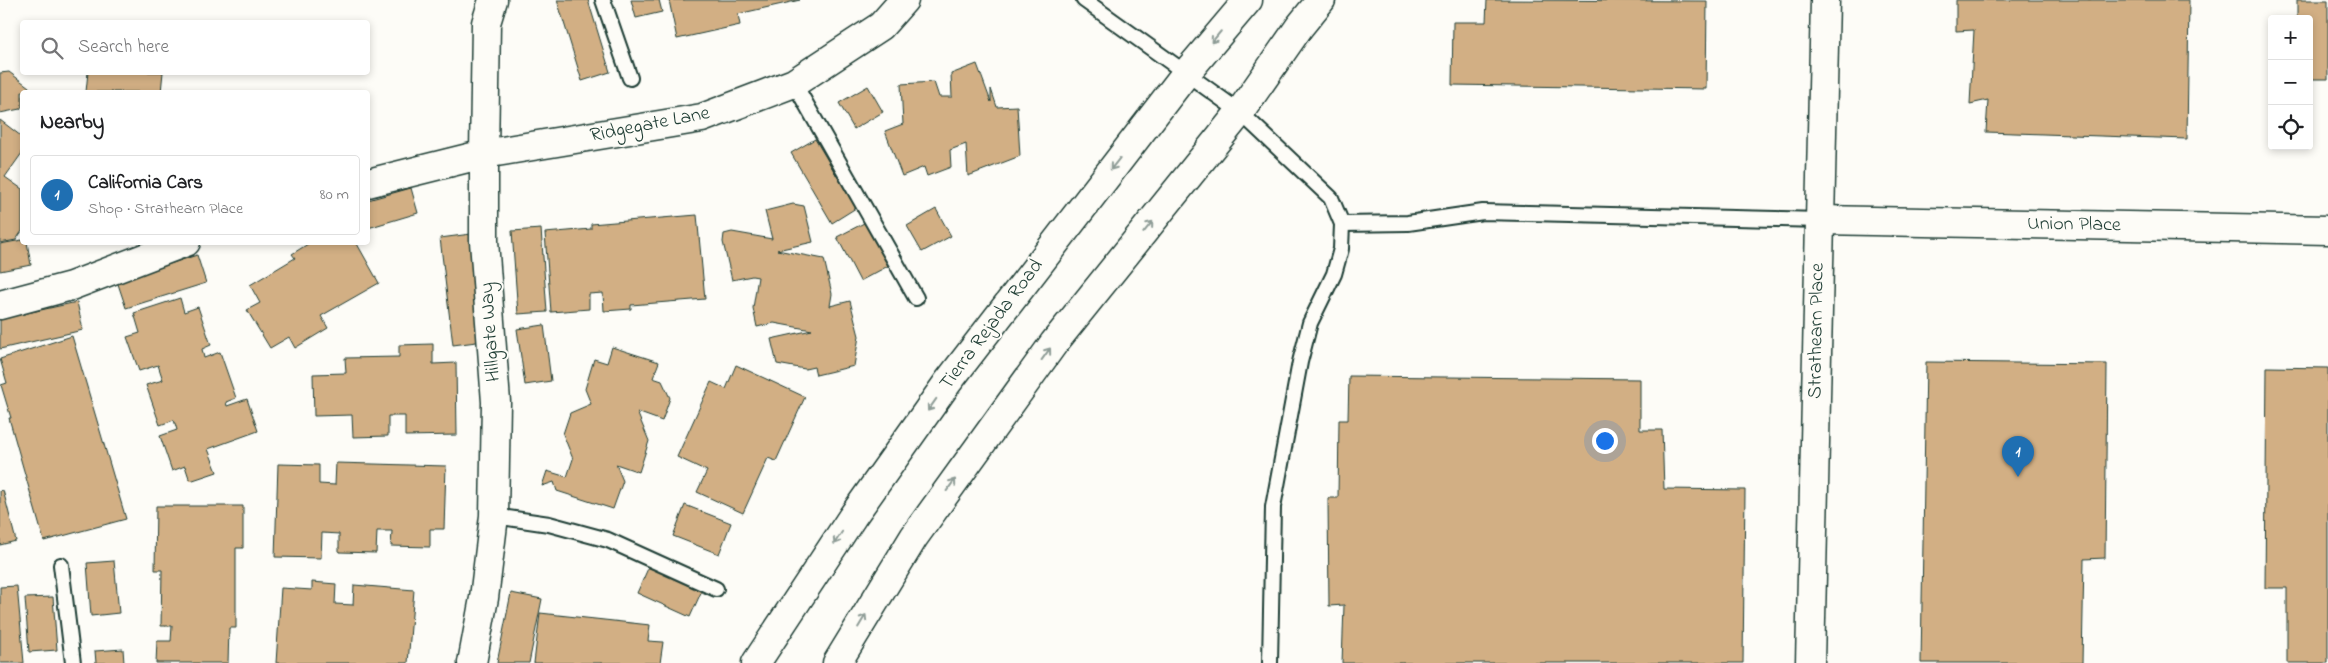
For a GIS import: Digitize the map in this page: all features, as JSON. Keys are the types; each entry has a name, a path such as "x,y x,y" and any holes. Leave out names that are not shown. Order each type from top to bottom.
{"street":[{"name":"Hillgate Way","path":"472,663 484,598 494,516 496,402 484,241 486,23 493,0"},
{"name":"Ridgegate Lane","path":"370,182 484,154 702,118 794,83 881,26 904,0"},
{"name":"Tierra Rejada Road","path":"756,663 853,516 948,382 1186,72 1248,0"},
{"path":"837,663 914,538 1054,343 1240,112 1300,26 1321,0"},
{"name":"Strathearn Place","path":"1810,663 1825,0"},
{"name":"Union Place","path":"1820,220 2328,230"},
{"path":"0,305 71,286 178,245"}],"lane":[{"path":"603,0 630,78"},
{"path":"1084,0 1240,112 1331,198 1342,224 1341,249 1334,274 1310,323 1300,362 1273,507 1270,663"},
{"path":"794,83 916,298"},
{"path":"1342,224 1408,224 1483,212 1820,220"},
{"path":"494,516 549,524 608,540 716,589"},
{"path":"61,565 73,663"}],"building":[{"path":"557,0 588,0 610,72 582,81"},
{"path":"631,0 659,0 662,12 636,18"},
{"path":"669,0 800,0 738,14 740,25 677,39"},
{"path":"1487,0 1707,1 1706,89 1452,85 1453,22 1486,22"},
{"path":"1956,0 2189,0 2187,139 1986,132 1988,100 1970,104 1974,30 1956,31"},
{"path":"2297,0 2328,0 2328,79 2313,79 2313,15 2297,15"},
{"path":"977,64 991,102 991,89 997,107 1017,106 1020,156 968,176 966,144 950,150 951,167 927,176 924,167 902,176 885,131 903,124 901,84 934,82 939,97 952,97 951,74"},
{"path":"9,72 29,87 30,90 20,90 20,109 0,113 0,73"},
{"path":"88,75 163,75 161,90 86,90"},
{"path":"868,86 883,112 854,129 839,103"},
{"path":"0,120 20,135 20,156 5,177 20,188 20,234 16,240 0,243"},
{"path":"815,139 856,208 832,223 791,153"},
{"path":"411,188 418,213 370,227 370,199"},
{"path":"793,204 804,206 813,242 777,250 824,259 832,294 830,306 850,301 859,336 854,366 816,375 814,367 805,369 777,364 771,339 812,330 774,323 757,327 753,308 758,277 752,276 732,280 723,242 724,234 732,232 772,239 765,211"},
{"path":"936,209 951,236 922,252 907,226"},
{"path":"697,215 705,299 631,305 631,309 604,311 603,293 589,294 589,309 551,312 545,233 591,229 591,224"},
{"path":"866,222 888,266 860,281 837,237"},
{"path":"541,229 547,312 518,314 512,231"},
{"path":"471,234 484,341 453,345 440,238"},
{"path":"20,240 20,245 28,245 31,265 0,271 0,244"},
{"path":"306,245 358,245 379,283 321,316 328,328 295,348 289,337 270,348 247,310 260,303 250,285 295,258 292,254"},
{"path":"197,255 206,283 126,308 117,281"},
{"path":"180,298 184,312 198,307 211,345 202,349 204,358 220,352 236,398 226,402 227,406 247,399 258,431 208,449 217,472 190,481 185,466 172,471 160,436 177,430 174,420 160,425 146,385 163,380 158,365 139,371 127,337 140,333 134,313"},
{"path":"77,302 83,330 0,349 0,319"},
{"path":"544,325 551,381 525,385 517,329"},
{"path":"72,336 126,519 44,541 1,385 7,383 0,359"},
{"path":"433,344 433,364 456,363 457,435 405,436 405,416 388,416 388,436 353,437 352,415 314,416 313,374 346,373 345,358 399,357 399,345"},
{"path":"612,347 659,362 653,378 662,381 670,398 662,421 637,412 649,441 639,472 616,464 623,481 613,509 557,491 554,482 542,486 547,471 567,477 573,459 563,434 570,413 591,404 585,389 594,359 607,363"},
{"path":"1926,362 2107,364 2105,558 2084,559 2082,663 1921,663"},
{"path":"736,365 805,397 776,461 768,458 743,513 697,492 707,471 677,457 711,382 726,389"},
{"path":"2267,367 2328,368 2328,663 2287,663 2287,588 2265,588"},
{"path":"1349,376 1640,379 1640,430 1662,430 1664,489 1745,490 1743,663 1342,663 1344,605 1329,606 1328,498 1338,498 1339,420 1348,420"},
{"path":"336,463 446,466 444,529 430,529 430,547 391,546 392,531 377,531 376,553 339,552 339,534 322,533 321,558 275,557 278,464 319,465 319,484 335,485"},
{"path":"3,490 16,541 0,545 0,491"},
{"path":"685,505 731,523 719,554 673,536"},
{"path":"156,506 243,506 243,548 236,548 236,628 229,628 228,663 156,663 157,641 171,641 172,626 161,626 162,570 155,570"},
{"path":"114,561 119,613 91,616 87,563"},
{"path":"650,564 703,588 690,617 637,593"},
{"path":"312,582 336,584 335,604 353,605 354,585 414,590 408,663 276,663 281,588 312,590"},
{"path":"17,586 24,663 0,663 0,587"},
{"path":"511,593 542,599 529,663 497,663"},
{"path":"53,597 57,650 29,652 25,598"},
{"path":"540,613 650,625 648,641 663,642 660,663 534,663"},
{"path":"123,649 124,663 96,663 95,651"}],"place":[{"name":"California Cars","path":"2018,477"}]}
